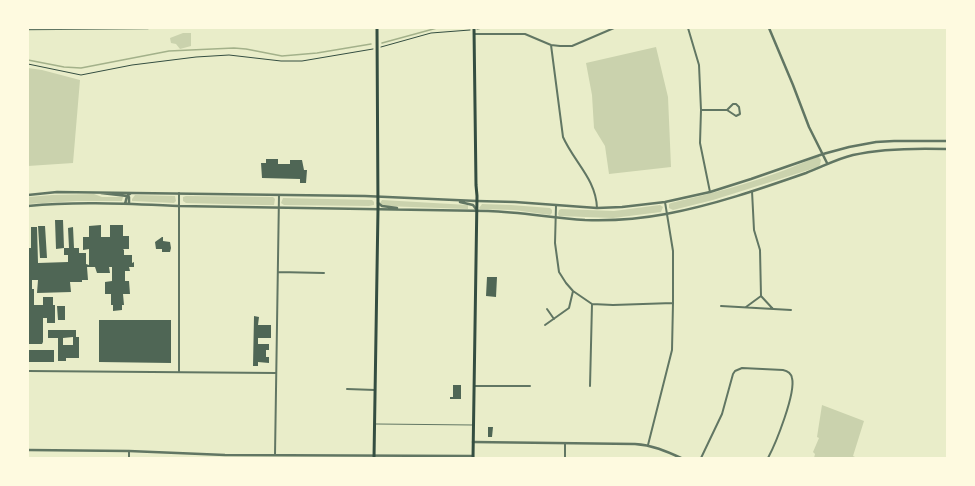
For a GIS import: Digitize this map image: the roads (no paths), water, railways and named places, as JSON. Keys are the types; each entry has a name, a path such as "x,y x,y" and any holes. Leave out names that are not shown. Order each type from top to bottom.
{"main road":[{"path":"374,457 378,209 377,28"},
{"path":"473,457 477,211 474,29"}],"street":[{"path":"28,30 148,28"},
{"path":"474,34 525,34 551,45 572,46 614,28"},
{"path":"688,28 699,64 702,110 700,142 710,192"},
{"path":"769,28 809,127 827,163"},
{"path":"551,45 563,137 569,150 588,175 596,196 597,208"},
{"path":"702,110 727,110 736,116 740,114 739,107 736,104 733,104 727,110"},
{"path":"28,194 57,192 136,192 378,199 435,199 477,202 515,202 597,208 642,206 710,192 823,154 876,142 947,141"},
{"path":"28,206 58,203 477,211 514,212 556,217 606,220 667,214 706,205 752,191 853,155 900,149 947,149"},
{"path":"752,191 754,230 760,250 761,296 773,309"},
{"path":"95,192 107,195 127,196 136,192"},
{"path":"178,372 179,193"},
{"path":"275,455 279,195"},
{"path":"125,204 127,196"},
{"path":"127,196 129,197 129,204"},
{"path":"378,199 382,206 412,210"},
{"path":"435,199 473,205 477,211"},
{"path":"648,445 672,350 673,251 665,202"},
{"path":"556,206 555,243 559,272 566,283 573,290 592,304 613,305 673,303"},
{"path":"278,272 324,273"},
{"path":"545,325 568,308 573,290"},
{"path":"746,307 761,296"},
{"path":"590,386 592,304"},
{"path":"721,306 791,310"},
{"path":"547,309 554,319"},
{"path":"701,458 722,414 733,374 735,371 742,368 783,370 789,372 791,375 791,391 782,425 775,446 768,458"},
{"path":"28,371 276,373"},
{"path":"474,386 530,386"},
{"path":"347,389 375,390"},
{"path":"473,442 648,445 664,450 681,458"},
{"path":"565,443 565,458"},
{"path":"28,450 129,451 225,456 275,455 291,457 473,457"},
{"path":"129,451 129,458"}],"lane":[{"path":"375,424 473,425"}],"waterway":[{"path":"382,43 437,28"},
{"path":"28,60 64,67 81,68 169,51 234,48 282,56 317,53 371,44"}]}
